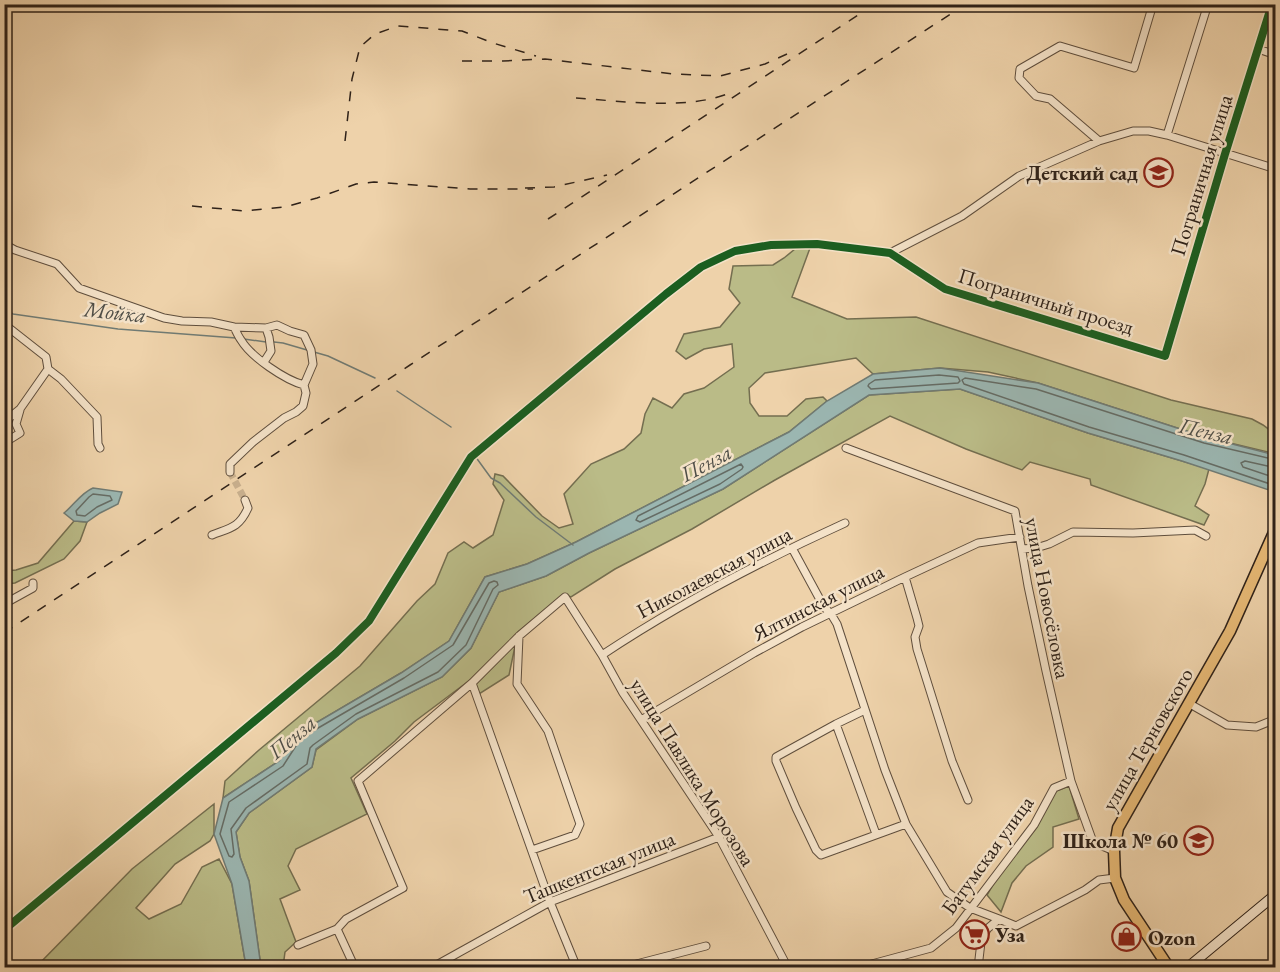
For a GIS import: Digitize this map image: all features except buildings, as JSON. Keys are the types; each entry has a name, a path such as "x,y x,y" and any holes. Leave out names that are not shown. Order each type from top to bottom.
{"main road":[{"name":"улица Терновского","path":"1169,968 1124,900 1115,878 1114,851 1118,828 1230,631 1275,528"}],"street":[{"path":"1099,141 1050,99 1036,96 1019,78 1020,69 1060,46 1134,68 1153,4"},
{"path":"1167,135 1208,4"},
{"name":"Пограничная улица","path":"1165,356 1272,4"},
{"path":"1258,49 1275,55"},
{"path":"4,930 336,653 369,621 471,457 701,267 735,251 771,245 817,244 890,253 962,216 1019,176 1099,141 1132,131 1149,131 1167,135 1275,169"},
{"path":"4,244 57,264 79,288 164,318 212,322 234,327 266,328 277,325 304,335 314,364 304,385 306,393 303,406 252,442 230,465 230,472"},
{"name":"Пограничный проезд","path":"890,253 945,289 1165,356"},
{"path":"4,324 46,357 48,369 61,379 97,417 99,448"},
{"path":"234,327 241,341 251,353 293,382 304,385"},
{"path":"264,362 271,351 266,328"},
{"path":"4,422 20,409 48,369"},
{"path":"4,444 20,434 16,424 20,409"},
{"name":"улица Новосёловка","path":"846,448 1015,511 1043,660 1071,781 1094,842 1114,851"},
{"path":"212,535 236,526 248,508 245,500"},
{"name":"Николаевская улица","path":"602,655 646,626 741,574 845,523"},
{"path":"1022,549 1049,544 1074,532 1133,533 1195,530 1206,536"},
{"name":"Ялтинская улица","path":"641,720 754,653 905,577 978,543 1020,537"},
{"path":"792,548 824,607 837,624 885,770 906,824 947,892 970,908 1016,926 1085,890 1099,880 1115,878"},
{"path":"905,577 917,618 915,638 917,649 952,761 968,800"},
{"path":"4,604 33,588 33,583"},
{"name":"улица Павлика Морозова","path":"519,636 565,597 623,693 719,837 788,968"},
{"path":"298,945 337,929 346,919 403,888 358,781 472,683 519,636"},
{"path":"519,636 517,684 548,731 580,824 575,835 532,850"},
{"path":"472,683 550,902 577,968"},
{"path":"1190,704 1227,725 1256,727 1275,719"},
{"path":"865,710 776,757 776,761 816,850 821,855 906,824"},
{"path":"836,724 876,834"},
{"name":"Батумская улица","path":"857,968 931,948 956,928 1034,825 1054,788 1071,781"},
{"name":"Ташкентская улица","path":"431,968 550,902 719,837"},
{"path":"1187,968 1275,894"},
{"path":"978,968 981,942 987,929 999,919"},
{"path":"337,929 355,968"},
{"path":"621,968 706,946"}],"green space":[{"path":"810,248 792,297 847,319 916,317 1171,400 1252,419 1275,434 1276,454 1205,437 1038,383 988,372 940,368 873,374 856,358 765,373 749,388 750,403 759,416 787,416 806,399 823,397 827,401 789,432 576,542 527,564 485,577 449,641 401,673 297,734 279,761 223,798 225,781 360,666 417,601 435,584 448,553 464,542 473,548 493,535 504,500 493,484 495,474 503,476 542,516 559,528 573,524 564,494 591,464 624,449 641,433 645,414 653,398 672,408 684,394 704,388 734,367 732,344 704,349 686,359 676,351 684,334 720,327 740,303 729,289 733,266 773,265 795,249"},
{"path":"960,389 1088,433 1209,469 1195,506 1209,515 1204,525 1091,485 1090,479 1030,462 1022,470 890,416 692,529 615,569 571,597 564,594 518,632 509,675 479,694 470,680 414,722 351,778 367,814 296,849 288,866 300,890 280,899 296,942 285,952 283,967 261,967 249,881 240,857 236,832 249,813 312,767 316,750 358,719 442,677 471,648 499,592 546,576 723,489 869,395"},
{"path":"74,521 87,522 80,541 64,559 15,583 5,584 5,571 38,563"},
{"path":"1069,786 1079,819 1053,827 1053,847 1026,866 1012,883 1001,912 987,895 998,876 1036,828 1056,791"},
{"path":"214,804 214,834 210,841 175,864 136,908 149,919 181,904 202,867 219,859 232,884 245,967 35,968 132,869"}],"water":[{"path":"940,368 1038,383 1205,437 1275,455 1275,492 1088,433 960,389 869,395 723,489 546,576 499,592 471,648 442,677 358,719 316,749 312,767 249,813 236,832 240,857 249,881 261,967 245,967 232,884 214,834 223,798 279,761 297,734 401,673 449,641 485,577 527,564 576,542 789,432 827,401 873,374"},
{"path":"93,488 122,492 118,504 87,522 74,521 64,513 81,496"}],"waterway":[{"name":"Мойка","path":"4,306 13,314 118,329 236,338"},
{"path":"244,339 266,342"},
{"path":"274,342 307,350"},
{"path":"314,352 328,356 375,378"},
{"path":"397,391 451,427"},
{"path":"475,456 491,478 500,483 536,517 573,545"}],"tunnel":[{"path":"230,472 245,500"}],"railway":[{"path":"548,219 875,4"},
{"path":"4,633 410,365 966,4"},
{"path":"345,141 352,79 360,47 375,34 398,26 462,31 536,56"},
{"path":"462,61 545,59 673,74 720,76 765,64 787,54"},
{"path":"576,98 676,103 715,98 732,92"},
{"path":"525,188 554,187 607,175"},
{"path":"192,206 244,211 285,207 356,184 374,182 470,189 533,189"}],"cycle path":[{"path":"4,930 336,653 369,621 471,457 701,267 735,251 771,245 817,244 890,253 945,289 1165,356 1272,4"}],"place":[{"name":"Детский сад","path":"1159,172"},
{"name":"Школа № 60","path":"1199,840"},
{"name":"Уза","path":"974,934"},
{"name":"Ozon","path":"1127,937"}],"water label":[{"name":"Пенза","path":"1206,431"},
{"name":"Пенза","path":"706,463"},
{"name":"Пенза","path":"292,737"}]}
